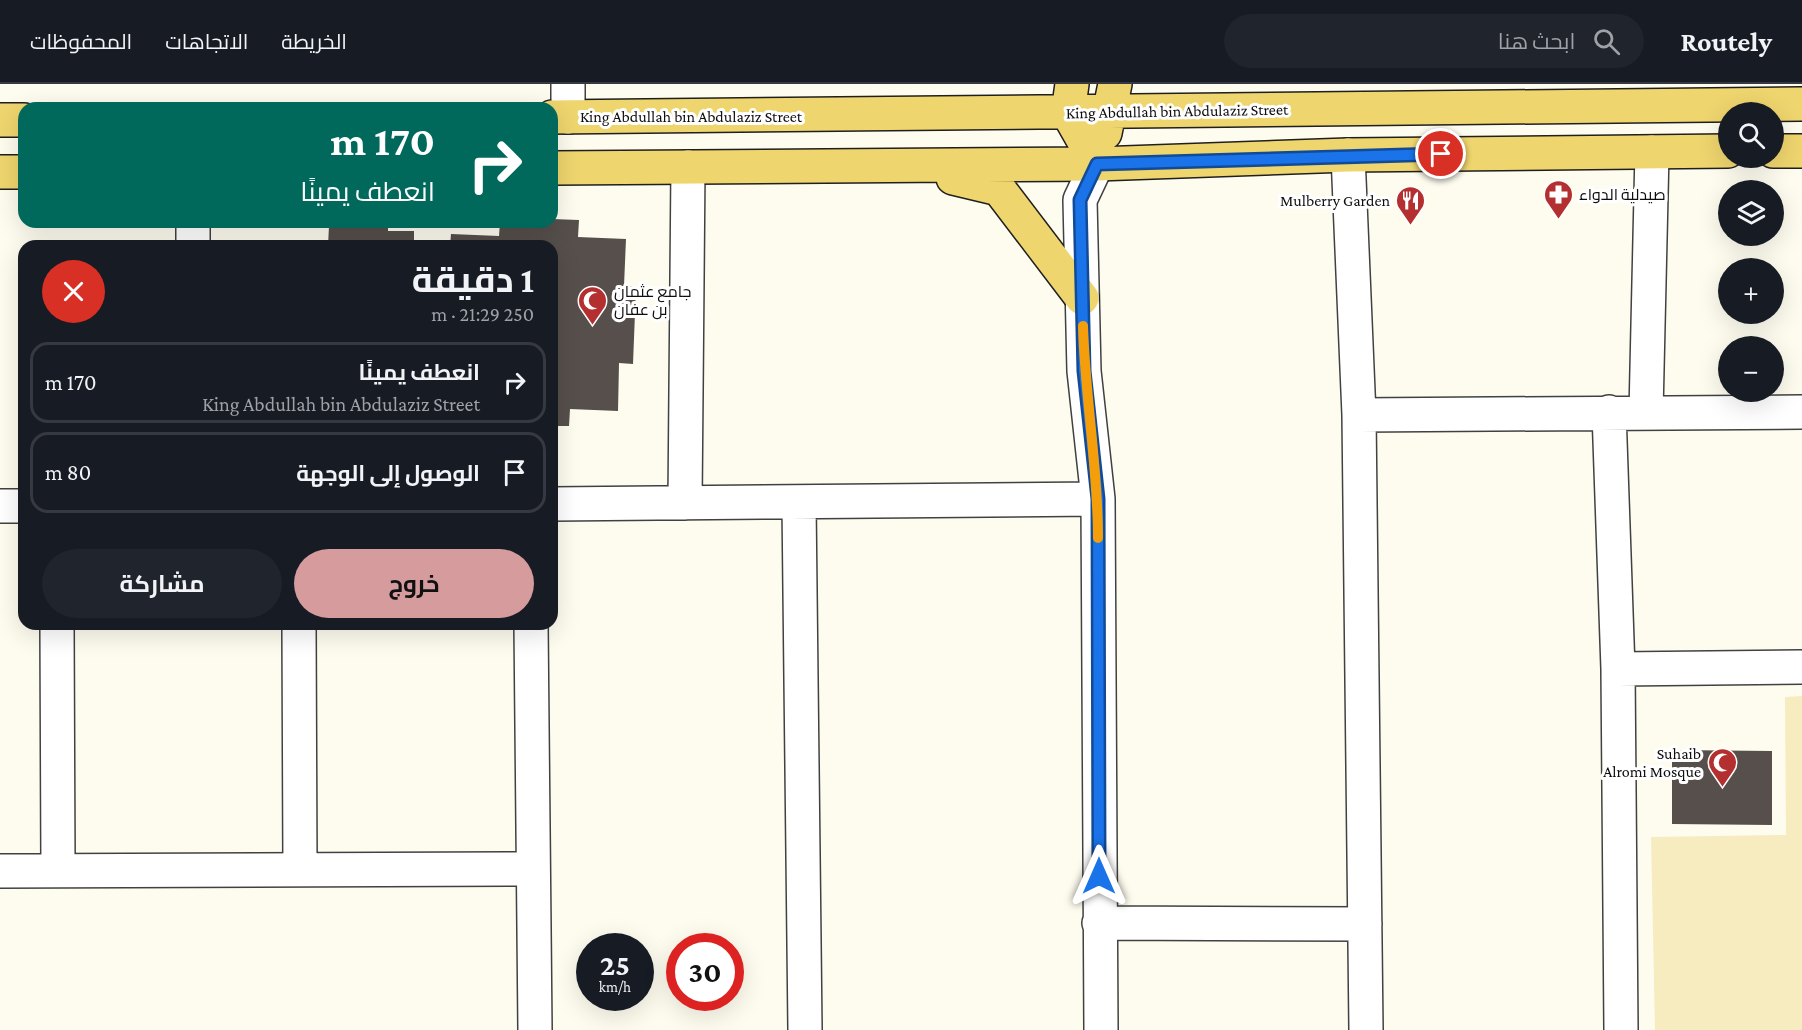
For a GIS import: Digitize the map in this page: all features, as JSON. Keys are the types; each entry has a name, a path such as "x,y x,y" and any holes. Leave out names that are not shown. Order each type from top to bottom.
{"main road":[{"path":"1328,84 1339,93 1379,107"},
{"name":"King Abdullah bin Abdulaziz Street","path":"560,117 1113,98 1379,107 1646,95 1802,104"},
{"path":"1097,164 1113,98"},
{"path":"1070,99 1097,164"},
{"path":"0,120 18,120"},
{"path":"1784,151 1802,151"},
{"path":"558,168 1097,164 1348,155 1718,152"},
{"path":"901,165 999,189 1082,298"},
{"path":"0,172 18,172"}],"street":[{"path":"560,117 568,84"},
{"path":"1646,412 1652,152"},
{"path":"1348,155 1359,415 1366,1030"},
{"path":"1097,164 1080,200 1084,371 1098,499 1101,1030"},
{"path":"685,503 688,167"},
{"path":"1609,412 1618,669 1621,1030"},
{"path":"1359,415 1802,412"},
{"path":"558,504 1098,499"},
{"path":"799,503 805,1030"},
{"path":"0,506 18,506"},
{"path":"57,630 58,870"},
{"path":"299,630 300,870"},
{"path":"531,630 535,1030"},
{"path":"1618,669 1802,667"},
{"path":"0,871 533,870"},
{"path":"1099,923 1365,924"}],"sand":[{"path":"1802,696 1802,1030 1655,1030 1651,837 1786,835 1785,697"}],"building":[{"name":"جامع عثمان بن عفان","path":"558,219 579,220 578,237 626,239 624,286 636,287 633,364 619,363 618,411 570,409 569,426 558,426 558,240 450,240 451,234 499,236 500,228 558,228"},
{"path":"329,228 388,228 388,231 414,231 414,240 328,240"},
{"name":"Suhaib Alromi Mosque","path":"1672,750 1772,751 1772,825 1672,824"}],"slow traffic":[{"path":"1083,326 1084,371 1098,499 1098,538"}],"place":[{"name":"صيدلية الدواء","path":"1558,220"},
{"name":"Mulberry Garden","path":"1411,226"},
{"name":"جامع عثمان بن عفان","path":"593,326"},
{"name":"Suhaib Alromi Mosque","path":"1722,788"}],"route":[{"path":"1099,876 1098,499 1084,371 1080,200 1088,182 1097,164 1441,154"}]}
